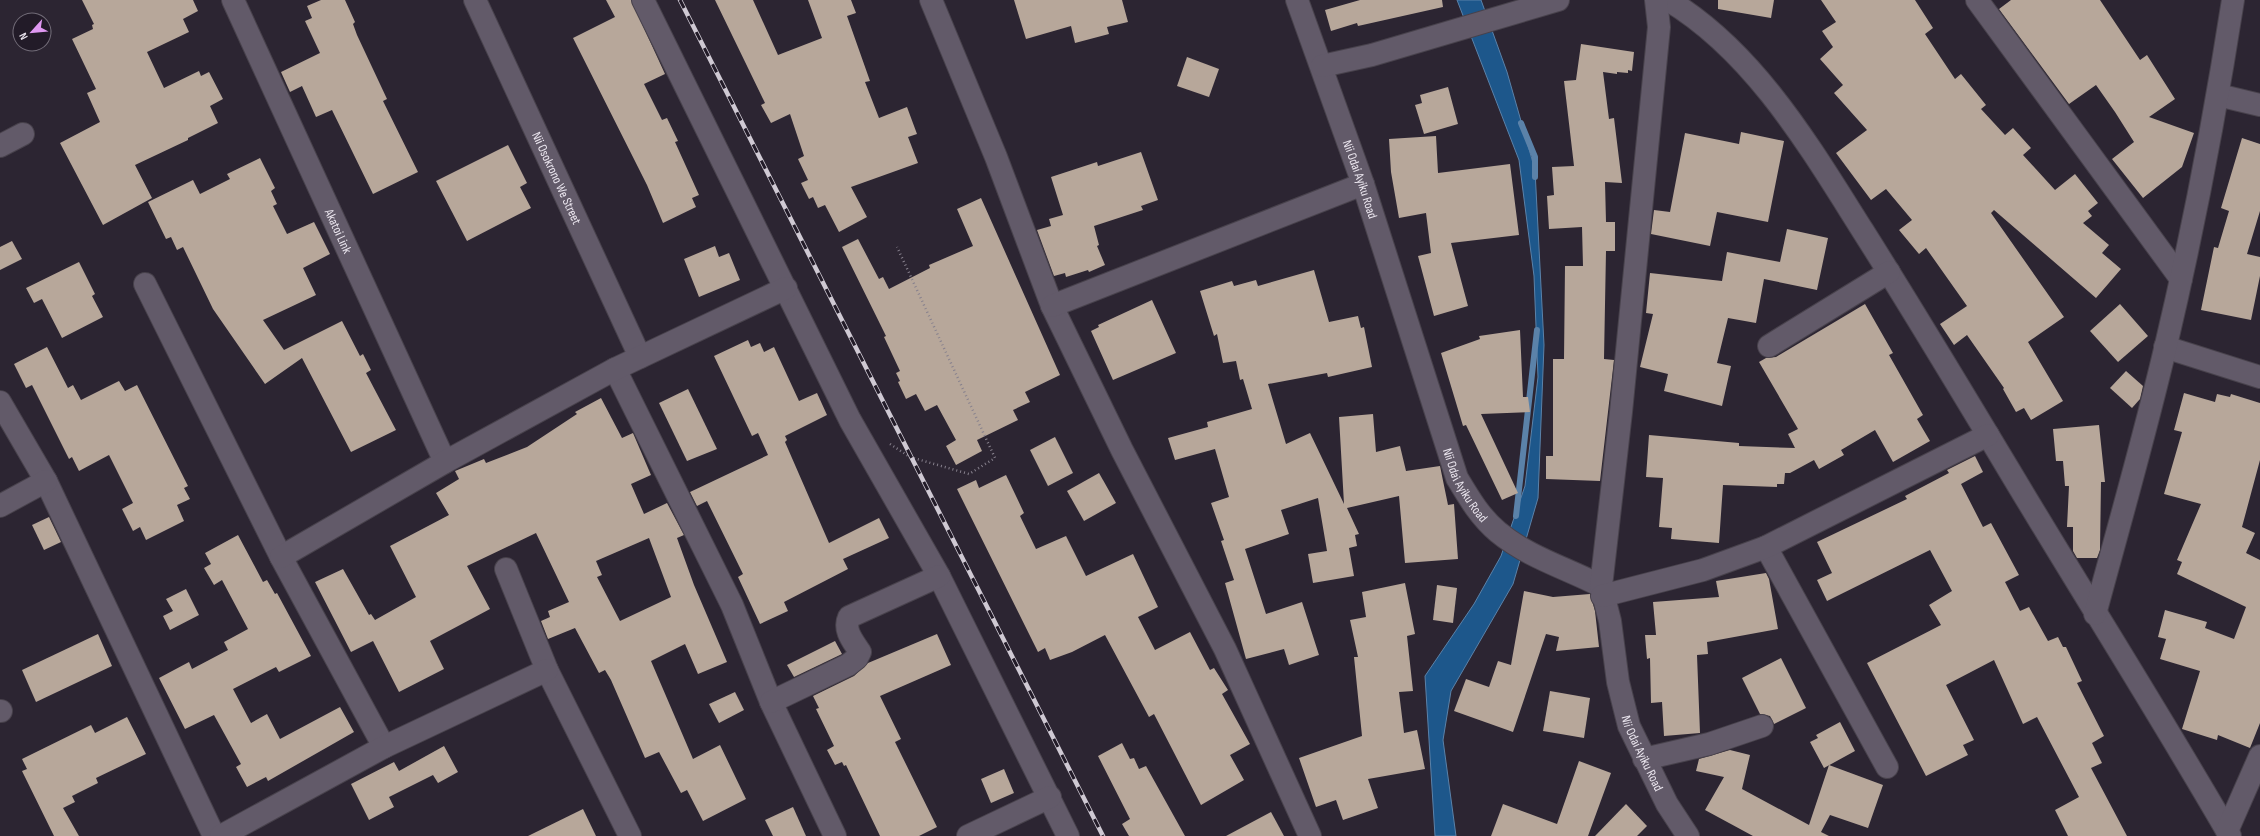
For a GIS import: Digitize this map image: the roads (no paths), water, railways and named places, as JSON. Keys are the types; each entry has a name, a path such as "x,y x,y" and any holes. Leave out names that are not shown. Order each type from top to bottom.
{"street":[{"name":"Akatoi Link","path":"233,0 445,462"},
{"name":"Nii Osokrono We Street","path":"475,0 640,356"},
{"path":"643,0 850,420 939,576 1050,797 1068,836"},
{"path":"931,0 996,156 1052,306 1122,450 1225,649 1310,836"},
{"name":"Nii Odai Ayiku Road","path":"1297,0 1322,66 1363,184 1457,478 1476,508 1497,531 1523,550 1601,591 1610,621 1618,682 1629,726 1667,804 1688,836"},
{"path":"1322,66 1372,55 1558,0"},
{"path":"1656,0 1659,35 1621,412 1601,591 1703,570 1766,547 1988,435"},
{"path":"1668,0 1684,9 1734,53 1779,104 1817,159 1889,272 2229,833"},
{"path":"1977,0 2181,279"},
{"path":"2096,614 2165,347 2181,279 2218,95 2233,0"},
{"path":"2218,95 2260,105"},
{"path":"0,146 23,134"},
{"path":"1052,306 1363,184"},
{"path":"1769,346 1889,272"},
{"path":"145,284 281,557 384,747"},
{"path":"281,557 445,462 615,369 786,288"},
{"path":"2165,347 2260,377"},
{"path":"615,369 732,605 771,702 835,836"},
{"path":"0,402 46,481 214,836"},
{"path":"0,506 46,481"},
{"path":"1766,547 1887,767"},
{"path":"506,569 547,670 630,836"},
{"path":"771,702 848,665 857,658 860,652 848,632 847,623 850,617 939,576"},
{"path":"221,836 384,747 547,670"},
{"path":"1644,759 1709,744 1762,726"},
{"path":"2229,833 2260,756"},
{"path":"968,836 1050,797"}],"water":[{"path":"1457,0 1481,0 1507,72 1535,170 1544,345 1538,498 1513,584 1451,691 1443,740 1456,836 1435,836 1425,676 1474,604 1501,556 1525,486 1538,377 1534,276 1519,160"}],"waterway":[{"path":"1521,123 1535,157 1535,177"},
{"path":"1516,516 1537,330"}],"railway":[{"path":"680,0 1103,836"}]}
